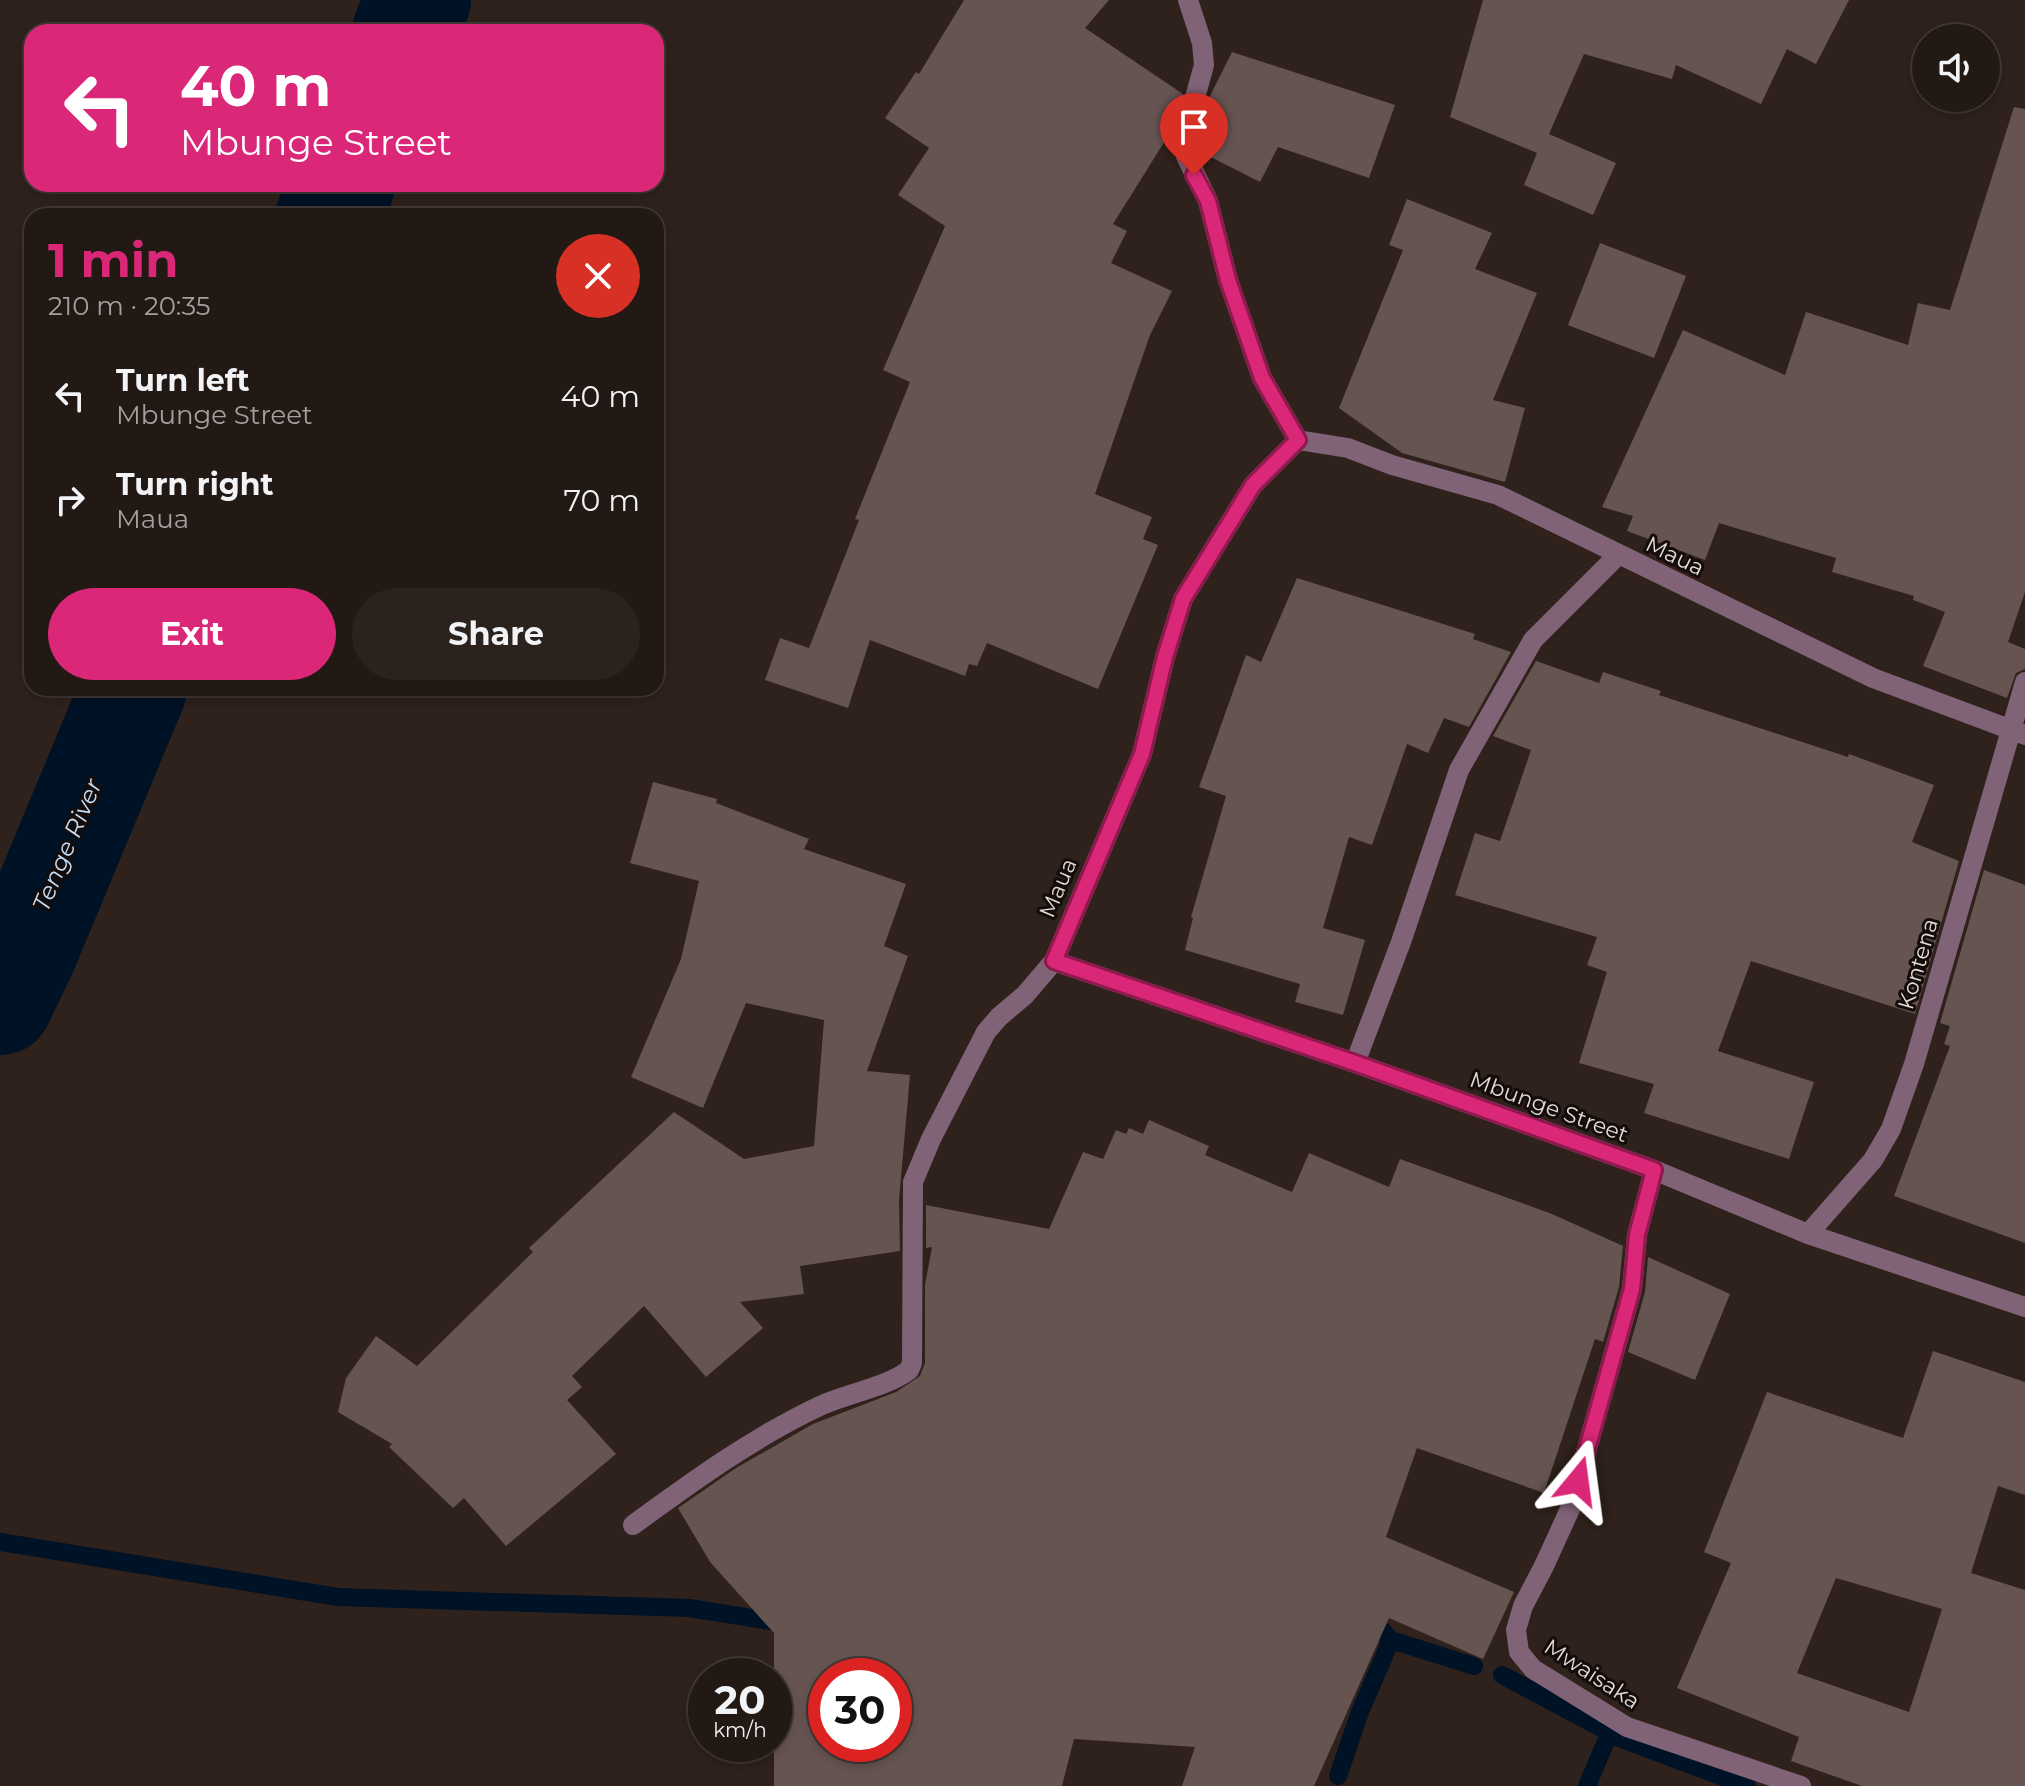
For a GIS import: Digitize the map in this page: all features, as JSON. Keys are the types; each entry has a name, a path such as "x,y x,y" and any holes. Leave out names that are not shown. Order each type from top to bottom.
{"street":[{"path":"1188,0 1202,43 1204,65 1185,134 1186,156 1208,201 1228,280 1262,378 1298,440"},
{"name":"Maua","path":"633,1525 767,1436 821,1406 904,1374 912,1363 913,1182 931,1139 986,1032 1025,995 1054,961 1142,754 1165,657 1183,599 1253,485 1298,440 1348,448 1392,465 1498,495 1873,678 2018,733"},
{"path":"1355,1063 1401,942 1459,770 1533,640 1618,555"},
{"name":"Kontena","path":"1808,1234 1873,1160 1891,1129 2018,733 2025,682"},
{"name":"Mbunge Street","path":"1054,961 1355,1063 1654,1170 1808,1234 2025,1307"},
{"name":"Mwaisaka","path":"1654,1170 1637,1235 1632,1289 1624,1319 1570,1509 1523,1606 1516,1630 1519,1652 1533,1669 1627,1727 1801,1786"}],"building":[{"path":"964,0 1109,0 1085,28 1183,94 1172,138 1168,136 1113,224 1127,231 1111,263 1172,291 1150,335 1095,494 1152,517 1143,539 1158,545 1098,689 987,643 977,666 969,664 965,676 870,640 848,708 765,680 780,638 809,648 859,520 855,519 910,382 883,370 945,226 898,195 929,148 885,118 916,72 919,74"},
{"path":"1483,0 1849,0 1816,64 1787,49 1761,104 1676,65 1672,79 1584,54 1549,134 1616,163 1593,215 1524,185 1537,153 1450,117"},
{"path":"1232,52 1395,105 1369,178 1278,147 1260,182 1199,151 1198,135 1208,100"},
{"path":"2014,107 2025,109 2025,592 2008,642 2025,649 2025,669 2016,673 2007,698 1923,666 1945,612 1913,600 1914,596 1832,572 1836,558 1719,523 1705,560 1627,531 1633,516 1602,507 1683,330 1785,375 1806,312 1908,345 1918,303 1950,310"},
{"path":"1407,199 1492,233 1475,269 1537,293 1493,400 1525,408 1505,482 1402,453 1339,408 1403,250 1389,245"},
{"path":"1600,243 1686,276 1654,358 1568,325"},
{"path":"1297,578 1475,634 1473,639 1511,652 1469,727 1444,718 1428,753 1407,744 1372,845 1349,837 1323,928 1365,940 1343,1015 1295,1002 1300,984 1185,950 1191,917 1226,796 1199,787 1246,655 1261,662"},
{"path":"1536,661 1599,683 1603,672 1661,691 1659,695 1848,757 1849,754 1934,785 1912,842 1959,861 1915,1014 1751,961 1718,1051 1814,1082 1789,1159 1644,1113 1654,1084 1579,1063 1607,972 1587,965 1597,937 1455,895 1475,833 1500,841 1531,750 1493,736"},
{"path":"653,782 717,799 716,803 809,839 804,849 906,884 884,946 908,956 867,1071 910,1075 899,1200 900,1251 800,1266 804,1294 740,1302 763,1328 706,1377 644,1306 572,1376 582,1387 567,1400 616,1454 506,1546 464,1498 453,1508 389,1447 392,1444 338,1412 346,1378 376,1336 417,1366 533,1252 529,1248 674,1112 744,1159 814,1146 824,1020 746,1003 703,1108 631,1077 681,959 699,881 630,863"},
{"path":"1984,870 2025,885 2025,1243 1894,1196 1950,1046 1944,1044 1950,1026 1940,1023"},
{"path":"1149,1120 1209,1146 1205,1155 1292,1192 1309,1153 1389,1187 1400,1159 1552,1214 1623,1246 1619,1287 1603,1342 1595,1339 1544,1493 1417,1448 1386,1537 1514,1592 1483,1659 1389,1618 1314,1786 1182,1786 1195,1747 1074,1739 1062,1786 774,1786 774,1762 792,1762 792,1658 774,1658 774,1633 710,1562 678,1508 736,1468 813,1424 896,1392 920,1376 925,1363 925,1285 932,1247 926,1248 926,1205 1049,1229 1083,1152 1103,1159 1116,1130 1126,1134 1129,1128 1143,1134"},
{"path":"1648,1257 1730,1294 1695,1380 1628,1352 1645,1292"},
{"path":"1933,1351 2025,1382 2025,1495 1998,1486 1971,1573 2025,1590 2025,1786 1862,1786 1791,1761 1799,1737 1677,1688 1731,1563 1704,1552 1767,1392 1903,1438","holes":["1836,1578 1942,1609 1909,1712 1797,1673"]}],"waterway":[{"name":"Tenge River","path":"408,24 418,0"},
{"name":"Tenge River","path":"332,208 339,192"},
{"name":"Tenge River","path":"0,1002 24,952 131,696"},
{"path":"0,1542 338,1597 689,1608 771,1621 782,1610"},
{"path":"1368,1615 1391,1640 1474,1666"},
{"path":"1338,1776 1360,1712 1391,1640"},
{"path":"1502,1675 1622,1739 1747,1786"},
{"path":"1587,1786 1610,1732"}],"route":[{"path":"1194,175 1208,201 1228,280 1262,378 1298,440 1253,485 1183,599 1165,657 1142,754 1054,961 1355,1063 1654,1170 1637,1235 1632,1289 1578,1481"}]}
